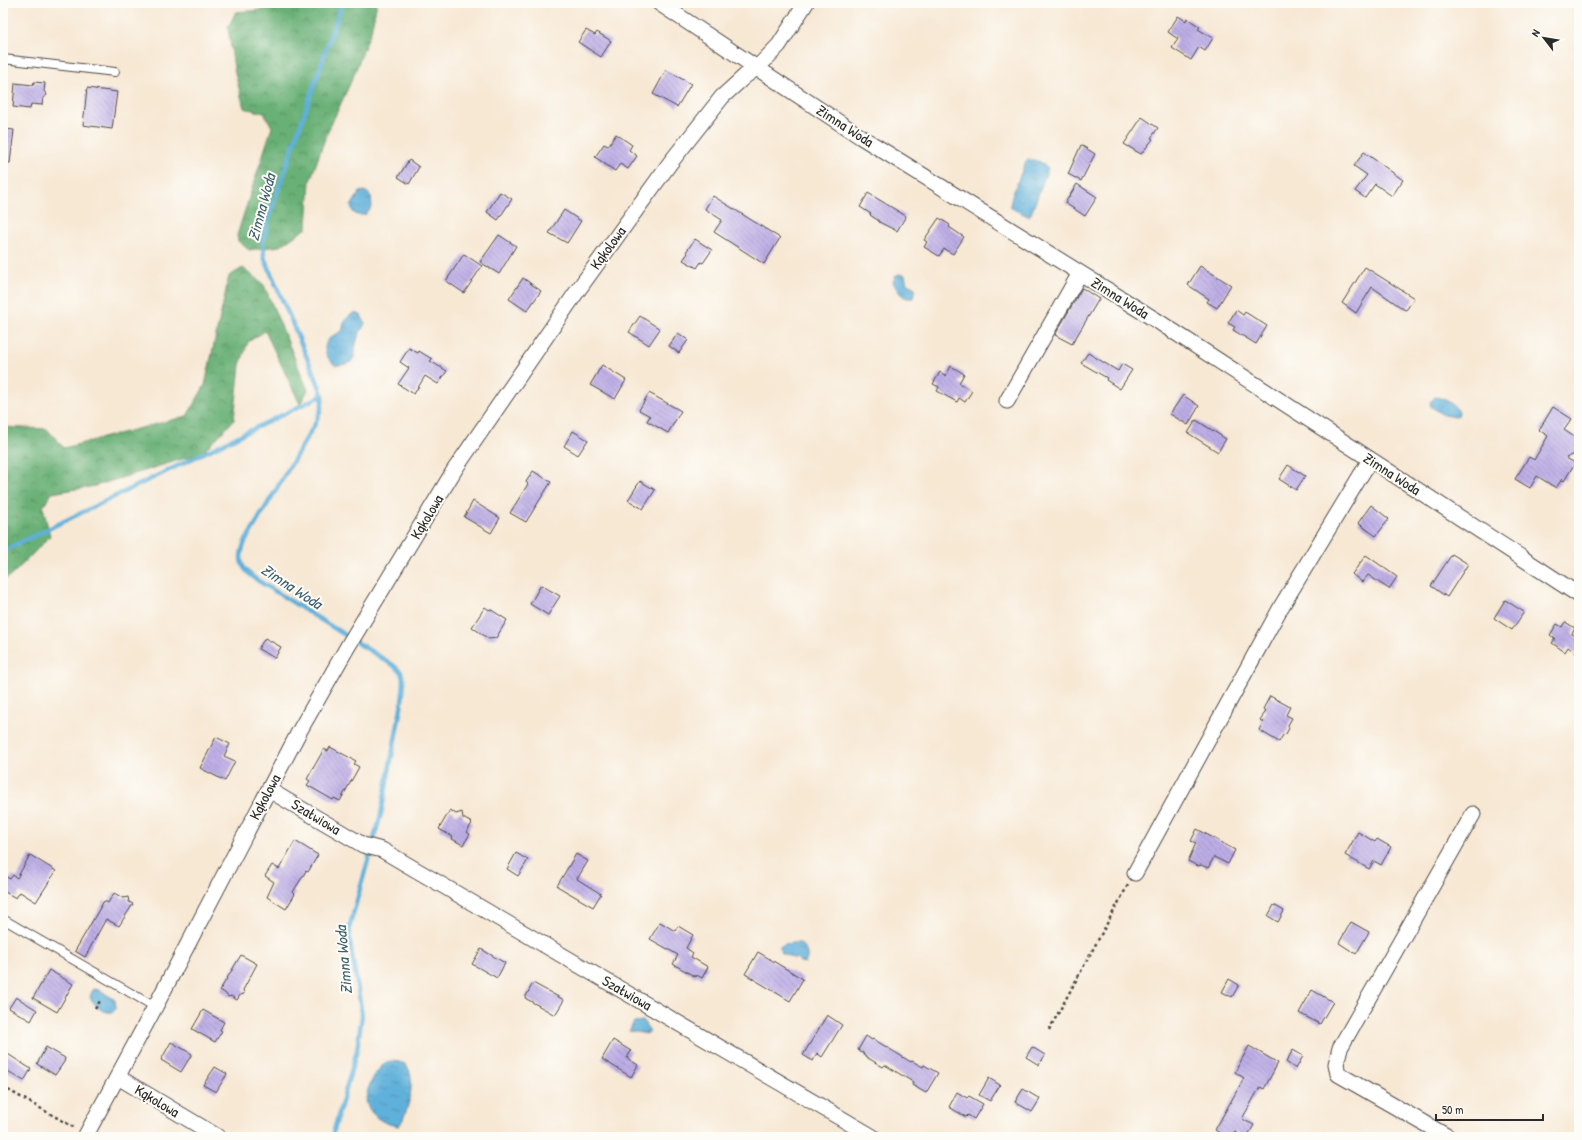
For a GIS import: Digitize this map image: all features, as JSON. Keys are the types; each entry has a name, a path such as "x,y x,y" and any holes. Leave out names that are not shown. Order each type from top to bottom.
{"street":[{"name":"Zimna Woda","path":"659,3 758,67 861,137 1159,322 1579,595"},
{"name":"Kąkolowa","path":"85,1136 118,1077 300,730 356,632 456,469 578,290 670,163 708,114 733,86 758,67 779,45 806,3"},
{"path":"1007,401 1080,273"},
{"path":"1135,873 1281,607 1370,460"},
{"name":"Szałwiowa","path":"269,790 363,845 382,850 873,1137"},
{"path":"1448,1137 1338,1074 1336,1064 1340,1048 1473,814"},
{"name":"Kąkolowa","path":"118,1077 218,1137"}],"lane":[{"path":"3,59 115,72"},
{"path":"3,919 155,1007"}],"path":[{"path":"1049,1030 1135,873"},
{"path":"95,1009 100,1001"},
{"path":"3,1087 85,1136"}],"green space":[{"path":"302,3 377,3 371,31 353,77 326,136 310,181 307,228 280,246 249,250 238,241 237,235 272,127 264,113 244,108 234,69 228,27 236,12 297,7"},
{"path":"243,268 264,285 308,390 300,404 265,331 248,342 240,365 234,420 202,453 95,486 52,493 43,507 50,536 13,574 3,581 3,427 47,429 64,448 187,416 205,385 229,276"}],"water":[{"path":"1028,159 1044,164 1048,168 1031,214 1028,216 1013,209 1010,205 1013,193"},
{"path":"365,191 371,196 372,207 365,215 357,215 353,212 351,206 360,192"},
{"path":"898,274 905,275 907,284 916,289 913,298 903,296 896,288 893,282"},
{"path":"354,313 361,315 365,323 358,338 353,359 351,362 343,365 335,365 327,356 325,345 330,338 343,330 346,320"},
{"path":"1435,397 1445,400 1454,406 1459,411 1458,416 1443,415 1431,407 1430,402"},
{"path":"800,943 804,948 807,953 805,963 800,962 796,957 795,959 781,953 779,948 782,945"},
{"path":"94,989 100,990 115,1000 116,1008 113,1012 99,1009 94,1004 90,997"},
{"path":"643,1021 650,1031 648,1034 629,1031 634,1022"},
{"path":"396,1061 405,1064 409,1069 411,1077 410,1095 406,1113 399,1126 389,1124 376,1117 369,1109 366,1099 371,1082 378,1070 386,1063"}],"building":[{"path":"1178,16 1186,21 1187,18 1200,27 1198,29 1213,38 1205,51 1199,47 1191,60 1172,48 1178,39 1168,32"},
{"path":"586,30 595,35 597,32 611,41 601,57 578,42"},
{"path":"666,70 691,84 677,107 653,94"},
{"path":"34,82 45,83 44,91 47,95 43,98 42,105 31,104 30,109 13,107 15,83 33,85"},
{"path":"87,88 117,92 112,129 83,125"},
{"path":"1142,117 1158,128 1151,138 1153,139 1141,154 1124,144"},
{"path":"3,129 14,130 10,163 3,162"},
{"path":"616,134 632,145 629,150 637,156 628,169 620,164 615,171 595,157 604,144 608,146"},
{"path":"1081,145 1095,154 1081,181 1068,174"},
{"path":"1364,152 1403,180 1392,196 1375,184 1365,198 1355,191 1367,175 1354,166"},
{"path":"409,160 419,167 409,184 398,177"},
{"path":"1077,184 1097,197 1085,216 1065,203"},
{"path":"500,192 512,199 498,220 487,212"},
{"path":"868,193 906,216 897,231 879,222 870,215 871,214 860,207"},
{"path":"713,196 780,238 764,264 714,232 722,220 705,209"},
{"path":"564,210 581,221 567,243 549,233"},
{"path":"939,218 964,237 953,254 944,249 939,256 924,247 927,242 924,240"},
{"path":"499,235 516,246 499,274 480,262"},
{"path":"695,239 712,250 703,263 701,262 697,268 683,260 688,253 686,252"},
{"path":"464,254 482,266 464,293 446,281"},
{"path":"1200,266 1231,285 1217,308 1207,302 1209,299 1188,285"},
{"path":"1365,267 1414,298 1407,309 1405,310 1372,287 1356,313 1342,303"},
{"path":"523,278 541,291 527,311 509,299"},
{"path":"1082,288 1099,299 1072,344 1055,335"},
{"path":"1236,310 1243,315 1245,312 1267,326 1256,344 1233,330 1235,327 1228,323"},
{"path":"640,316 660,329 649,345 629,332"},
{"path":"678,333 688,340 679,353 669,346"},
{"path":"409,348 418,353 419,351 432,359 430,361 447,371 438,384 425,376 414,394 398,384 409,368 400,362"},
{"path":"1088,353 1118,371 1122,364 1132,370 1120,389 1106,380 1107,378 1081,363"},
{"path":"602,365 626,380 615,399 590,385"},
{"path":"951,366 964,374 959,383 972,391 965,402 959,398 957,402 937,391 939,387 933,384 940,372 946,376"},
{"path":"649,393 681,411 668,433 647,421 650,416 639,410"},
{"path":"1183,395 1199,406 1188,425 1170,414"},
{"path":"1553,407 1572,419 1564,430 1579,440 1579,452 1566,458 1575,463 1564,481 1562,479 1556,488 1537,476 1530,488 1515,479 1529,457 1534,460 1548,436 1539,430"},
{"path":"1196,420 1226,439 1218,452 1188,433"},
{"path":"573,431 588,440 578,455 564,446"},
{"path":"1288,465 1305,476 1296,490 1279,479"},
{"path":"533,471 551,482 526,522 510,513 528,484 526,482"},
{"path":"640,481 655,490 643,509 628,500"},
{"path":"473,501 500,518 491,533 464,517"},
{"path":"1371,505 1389,519 1376,536 1358,523"},
{"path":"1452,554 1468,564 1447,597 1431,586"},
{"path":"1366,555 1397,577 1389,589 1368,575 1362,582 1352,574"},
{"path":"541,585 560,596 548,615 530,604"},
{"path":"1505,600 1524,612 1512,630 1494,618"},
{"path":"485,607 507,620 496,638 489,639 472,627"},
{"path":"1565,622 1575,628 1572,634 1579,638 1579,655 1568,647 1565,652 1552,643 1555,639 1550,635 1557,624 1562,627"},
{"path":"265,638 281,647 275,658 258,649"},
{"path":"1270,696 1290,707 1286,715 1292,718 1288,725 1289,728 1279,742 1259,730 1263,722 1260,720 1266,711 1263,709"},
{"path":"216,737 230,744 224,756 235,761 225,781 200,768"},
{"path":"330,747 356,761 354,764 359,767 340,801 334,798 333,800 307,785 310,781 307,779 324,749 328,751"},
{"path":"450,810 456,814 462,812 463,818 472,823 467,832 470,834 463,845 439,829"},
{"path":"1197,829 1235,850 1228,864 1214,857 1208,868 1201,865 1198,866 1188,861 1196,843 1191,841"},
{"path":"1358,832 1375,842 1377,839 1391,847 1381,865 1374,861 1369,869 1345,855"},
{"path":"295,841 318,855 308,872 306,871 293,892 295,894 286,909 267,897 274,882 265,876 272,865 279,869"},
{"path":"516,853 528,860 518,876 507,869"},
{"path":"576,854 588,861 577,879 601,894 593,907 557,886"},
{"path":"30,855 56,871 36,902 20,892 16,898 3,891 3,875 10,879 13,875 17,878"},
{"path":"114,893 123,898 128,897 129,902 133,904 119,926 106,919 85,957 75,951 104,901 108,903"},
{"path":"1274,905 1284,911 1278,922 1268,916"},
{"path":"660,922 675,931 678,926 693,935 686,948 693,953 691,957 708,967 702,978 697,975 696,977 673,964 678,955 650,939"},
{"path":"1351,922 1369,932 1356,954 1339,943"},
{"path":"481,949 505,963 497,978 472,964"},
{"path":"758,952 803,979 790,1001 745,974"},
{"path":"241,955 257,964 243,990 244,994 240,995 237,1000 231,996 228,997 220,990"},
{"path":"49,970 73,984 57,1012 33,998"},
{"path":"1229,979 1239,985 1232,997 1222,992"},
{"path":"533,983 564,1000 555,1015 525,998"},
{"path":"1312,990 1333,1002 1320,1024 1299,1013"},
{"path":"16,997 37,1010 31,1021 9,1008"},
{"path":"203,1010 224,1022 220,1030 222,1031 215,1042 192,1029"},
{"path":"827,1015 842,1025 822,1057 817,1053 813,1061 803,1055"},
{"path":"866,1036 911,1062 912,1061 923,1067 924,1065 938,1073 926,1093 912,1085 913,1082 885,1065 883,1067 863,1055 864,1053 858,1050"},
{"path":"613,1040 631,1051 627,1058 638,1065 631,1077 602,1059"},
{"path":"171,1042 192,1054 181,1072 161,1060"},
{"path":"1249,1046 1278,1063 1264,1089 1260,1087 1242,1119 1254,1125 1247,1137 1235,1132 1232,1137 1227,1137 1215,1130 1244,1078 1235,1072"},
{"path":"46,1047 65,1058 55,1075 37,1064"},
{"path":"1032,1047 1045,1055 1039,1065 1026,1057"},
{"path":"1293,1050 1303,1056 1296,1069 1286,1062"},
{"path":"3,1051 31,1069 24,1081 3,1068"},
{"path":"215,1067 227,1074 216,1092 203,1085"},
{"path":"989,1078 1000,1085 990,1101 979,1095"},
{"path":"1023,1089 1040,1099 1032,1112 1015,1102"},
{"path":"957,1092 967,1098 969,1096 983,1104 974,1119 968,1115 966,1117 949,1107"}],"waterway":[{"name":"Zimna Woda","path":"332,1137 357,1050 362,1015 349,936 350,925 381,814 402,702 404,682 401,672 393,665 257,580 244,568 241,554 245,542 315,424 322,406 320,388 264,257 263,243 269,217 342,3"},
{"path":"3,551 323,395"}]}
